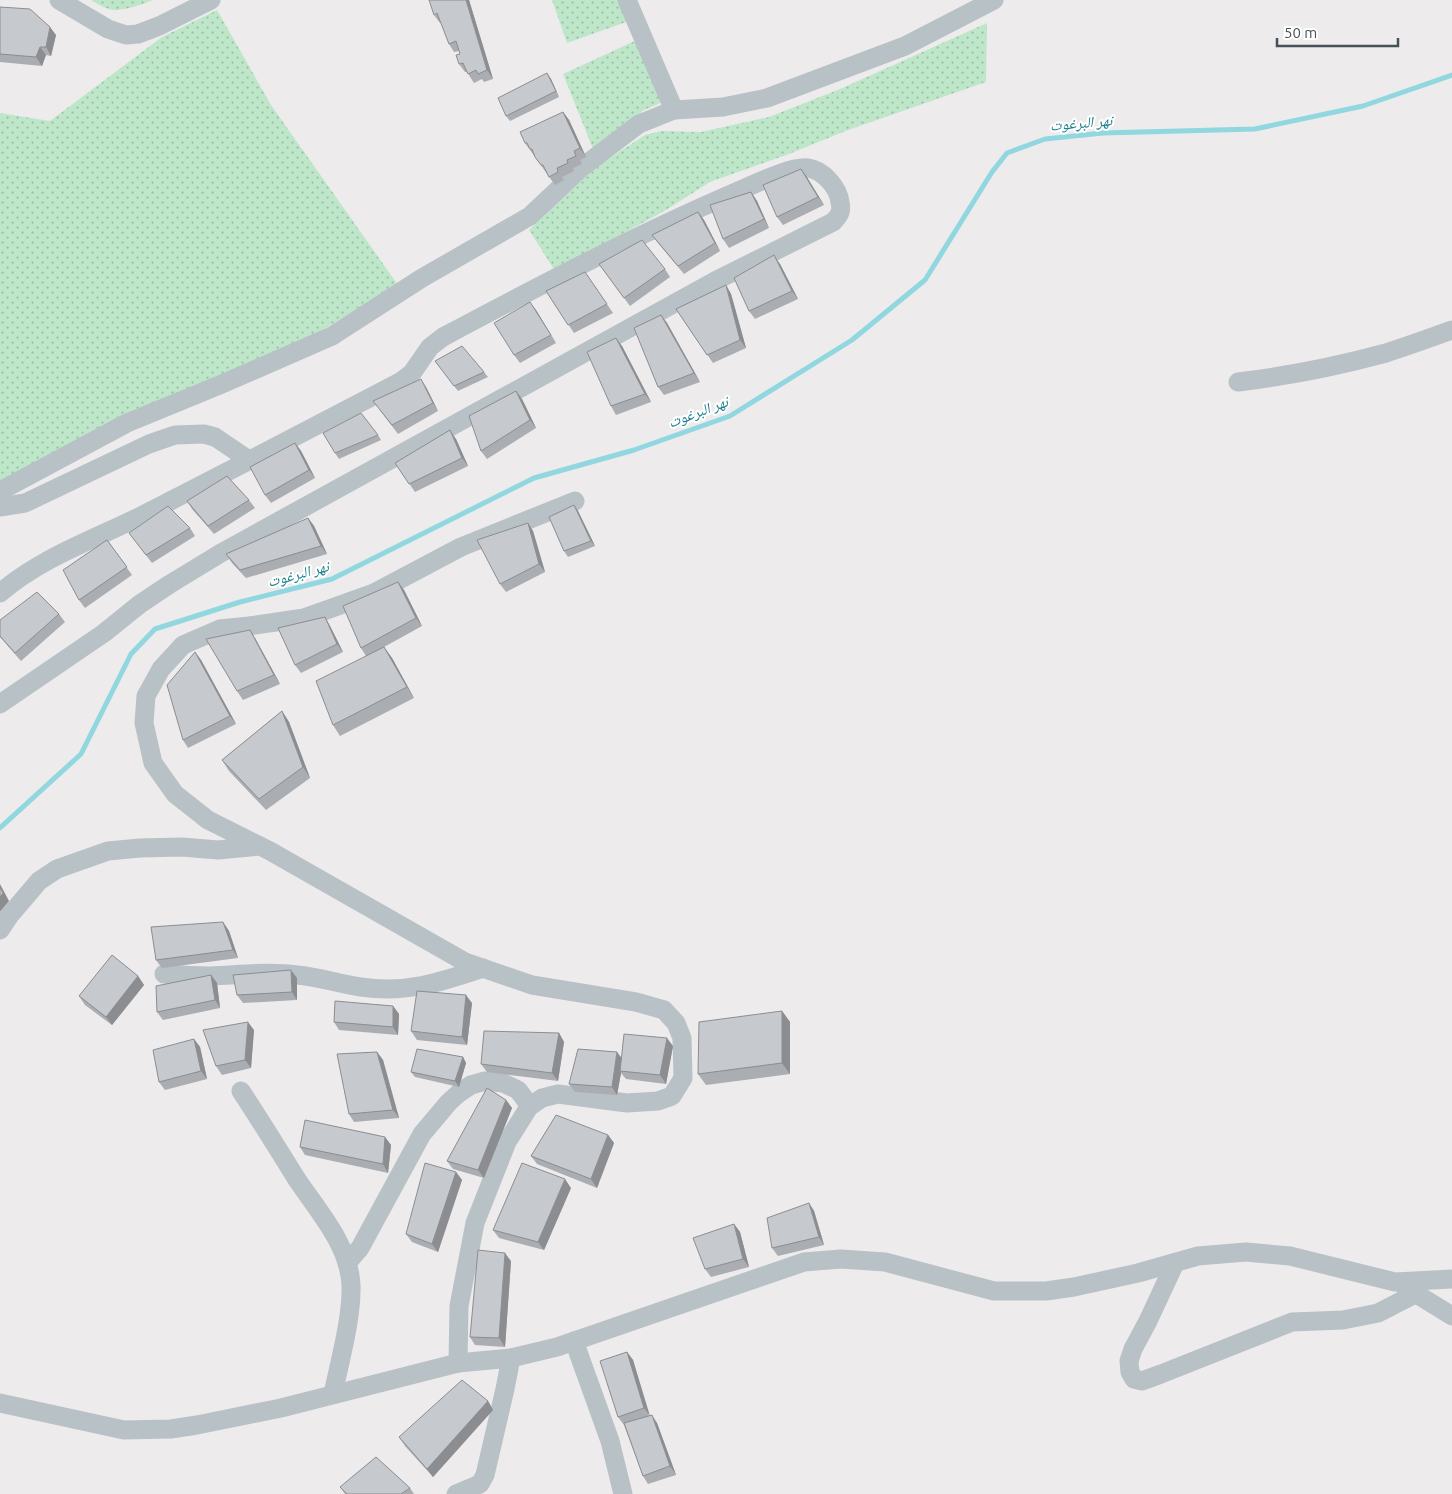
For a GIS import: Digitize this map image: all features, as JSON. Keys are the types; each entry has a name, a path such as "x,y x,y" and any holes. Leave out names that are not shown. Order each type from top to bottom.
{"street":[{"path":"59,0 108,29 126,35 138,34 159,26 211,0"},
{"path":"627,0 674,110"},
{"path":"0,491 127,423 332,336 422,278 530,216 582,168 639,124 674,110 723,106 767,98 905,46 994,0"},
{"path":"0,593 40,564 142,515 406,378 412,373 430,347 443,337 674,218 766,179 793,170 807,168 815,170 827,178 835,188 840,200 841,211 834,222 715,281 221,553 170,584 104,633 0,704"},
{"path":"1238,382 1282,377 1367,357 1452,330"},
{"path":"0,507 25,503 149,444 175,435 190,433 215,437 249,460"},
{"path":"458,1363 459,1306 474,1224 507,1142 530,1106 542,1098 558,1094 628,1103 658,1101 672,1096 683,1078 682,1038 676,1023 664,1010 636,1002 532,985 465,962 261,846 208,820 175,794 154,763 144,723 146,696 161,669 184,645 220,629 304,618 374,593 461,547 575,502"},
{"path":"0,930 29,891 39,881 57,869 108,851 182,847 218,850 261,846"},
{"path":"164,974 208,976 297,975 362,987 388,989 412,988 438,983 483,968"},
{"path":"347,1263 360,1248 422,1134 460,1092 471,1085 485,1081 503,1083 518,1090 530,1106"},
{"path":"241,1091 331,1230 347,1263 351,1286 346,1330 333,1394"},
{"path":"0,1403 103,1427 124,1430 143,1431 197,1425 281,1408 458,1363 511,1358 557,1347 804,1262 841,1259 885,1262 994,1291 1046,1291 1074,1287 1138,1273 1198,1256 1246,1252 1290,1256 1395,1282 1452,1279"},
{"path":"1175,1263 1133,1349 1130,1360 1130,1372 1134,1380 1142,1381 1162,1374 1292,1322 1343,1320 1378,1313 1415,1294"},
{"path":"1395,1282 1452,1316"},
{"path":"574,1341 610,1441 623,1494"},
{"path":"456,1494 480,1484 485,1474 511,1358"}],"green space":[{"path":"91,0 153,0 133,7 113,10 107,9"},
{"path":"552,0 623,0 632,20 567,43"},
{"path":"217,10 271,105 398,285 302,342 0,481 0,113 50,121 162,37"},
{"path":"987,23 986,82 848,130 789,154 710,182 666,210 555,271 529,230 596,167 645,135 661,131 701,132 769,117 840,89"},
{"path":"639,39 663,102 642,111 636,121 593,149 563,74"}],"building":[{"path":"429,0 466,0 487,70 478,74 476,70 468,74 463,63 459,64 456,55 460,54 456,41 449,44 437,13 434,15"},
{"path":"0,7 30,9 50,27 46,47 40,47 36,57 0,54"},
{"path":"547,73 556,91 506,116 498,98"},
{"path":"563,112 580,148 574,151 576,156 567,160 568,163 557,168 558,172 549,177 543,165 535,157 532,149 525,143 520,132"},
{"path":"801,169 818,197 777,217 763,185"},
{"path":"751,192 764,219 723,239 710,205"},
{"path":"698,212 715,243 678,266 652,235"},
{"path":"642,240 665,269 624,298 599,264"},
{"path":"774,255 792,291 749,311 734,278"},
{"path":"585,272 607,304 568,325 546,291"},
{"path":"726,285 740,340 707,355 676,309"},
{"path":"530,302 551,335 514,355 494,323"},
{"path":"661,315 694,373 658,387 634,328"},
{"path":"616,338 645,394 611,406 587,352"},
{"path":"462,346 484,372 454,386 435,361"},
{"path":"421,379 433,403 392,425 373,401"},
{"path":"516,391 530,420 481,451 469,416"},
{"path":"361,413 378,435 335,453 323,433"},
{"path":"450,430 462,458 409,484 395,463"},
{"path":"295,443 309,470 265,495 250,467"},
{"path":"227,476 249,500 208,526 187,501"},
{"path":"574,505 591,541 564,551 549,517"},
{"path":"168,506 190,528 146,555 129,533"},
{"path":"308,518 321,546 240,570 226,554"},
{"path":"528,523 539,564 500,584 477,540"},
{"path":"107,540 127,567 79,600 63,570"},
{"path":"398,582 416,618 361,648 343,606"},
{"path":"37,592 59,614 15,653 0,636 0,620"},
{"path":"325,617 337,644 295,665 278,628"},
{"path":"250,630 274,675 237,691 206,639"},
{"path":"384,647 407,687 333,725 316,681"},
{"path":"195,652 230,716 183,740 167,685"},
{"path":"282,711 303,767 259,799 222,760"},
{"path":"223,922 233,950 156,960 151,927"},
{"path":"112,955 138,976 106,1017 79,996"},
{"path":"291,970 292,992 237,995 233,975"},
{"path":"211,975 215,1000 157,1012 156,986"},
{"path":"417,991 466,995 462,1037 411,1031"},
{"path":"335,1001 393,1006 393,1027 334,1022"},
{"path":"782,1011 782,1063 698,1074 699,1022"},
{"path":"248,1022 245,1060 216,1066 203,1030"},
{"path":"484,1031 559,1033 552,1073 481,1064"},
{"path":"624,1034 667,1038 660,1075 620,1071"},
{"path":"194,1039 201,1071 159,1082 153,1050"},
{"path":"417,1049 463,1057 455,1081 411,1072"},
{"path":"578,1049 617,1052 612,1087 569,1084"},
{"path":"377,1052 393,1110 349,1114 337,1054"},
{"path":"487,1088 506,1100 478,1170 447,1161"},
{"path":"556,1115 608,1135 591,1179 531,1156"},
{"path":"305,1120 385,1137 383,1164 300,1147"},
{"path":"425,1163 456,1172 432,1244 406,1234"},
{"path":"522,1163 565,1179 538,1242 493,1230"},
{"path":"809,1203 819,1237 772,1248 767,1218"},
{"path":"734,1224 743,1259 705,1269 693,1238"},
{"path":"478,1250 505,1253 499,1338 470,1337"},
{"path":"627,1352 644,1408 618,1417 600,1361"},
{"path":"462,1380 488,1401 427,1469 399,1437"},
{"path":"652,1415 670,1466 643,1476 624,1423"},
{"path":"376,1457 410,1488 401,1494 347,1494 340,1487"}],"waterway":[{"name":"نهر البرغوت","path":"0,828 81,754 131,654 155,629 240,602 332,579 534,478 634,450 730,416 852,340 925,280 992,172 1007,153 1045,139 1103,133 1255,129 1363,106 1452,75"}]}
